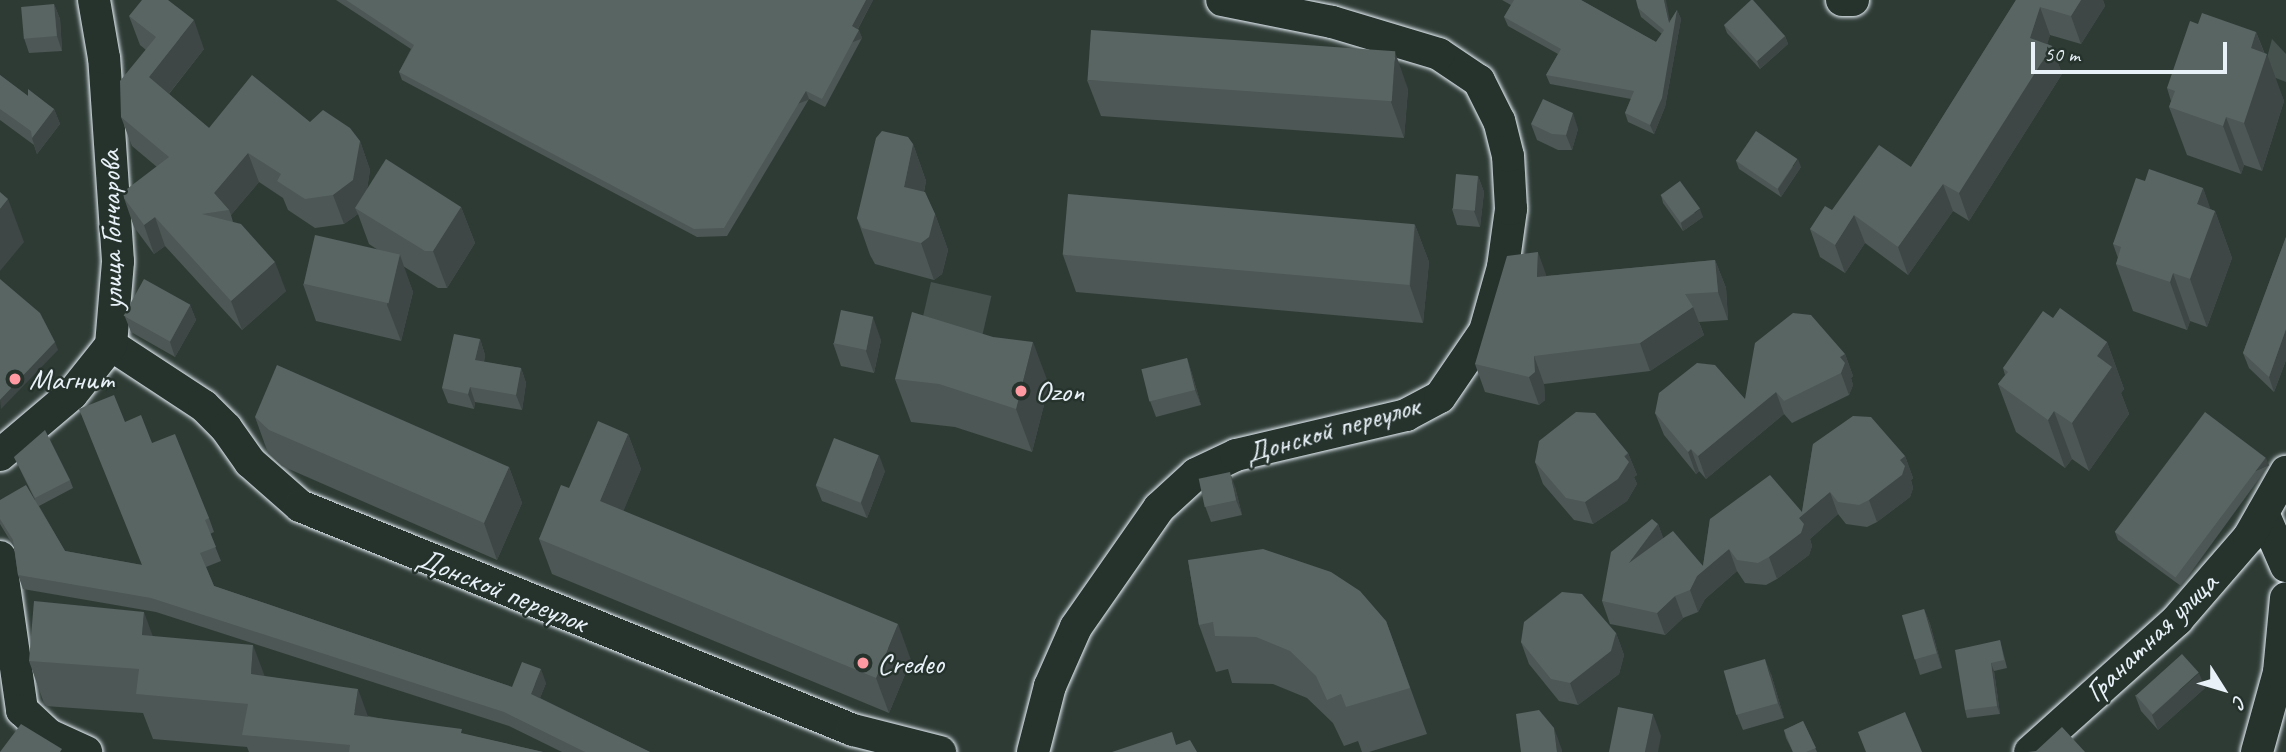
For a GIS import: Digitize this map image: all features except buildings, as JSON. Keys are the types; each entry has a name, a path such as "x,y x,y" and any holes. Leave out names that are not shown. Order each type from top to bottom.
{"street":[{"name":"улица Гончарова","path":"0,455 72,394 111,345 118,261 104,58 94,0"},
{"name":"Донской переулок","path":"1034,752 1050,686 1076,627 1159,508 1196,474 1236,455 1406,415 1440,397 1485,331 1503,267 1511,209 1508,156 1499,121 1479,80 1439,54 1332,22 1222,0"},
{"path":"1842,0 1853,0"},
{"name":"Донской переулок","path":"111,345 204,406 226,428 250,462 300,506 840,725 940,752"},
{"name":"Гранатная улица","path":"2030,752 2177,620 2263,513 2286,472"},
{"path":"2263,513 2286,566"},
{"path":"0,557 22,710 49,736 86,752"},
{"path":"2257,752 2279,672 2286,598"}],"shaded area":[{"path":"2272,39 2286,54 2286,82 2263,73"},
{"path":"931,282 991,296 982,339 921,325"}],"place":[{"name":"Магнит","path":"15,379"},
{"name":"Ozon","path":"1021,391"},
{"name":"Credeo","path":"863,663"}]}
